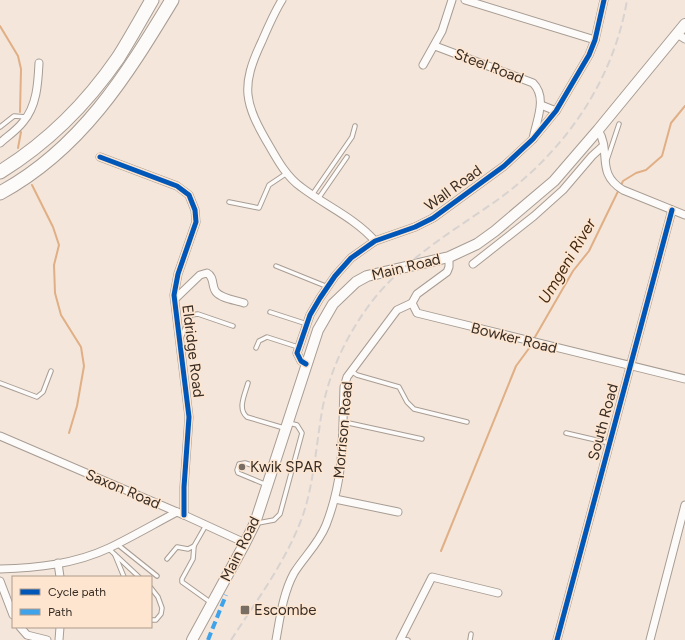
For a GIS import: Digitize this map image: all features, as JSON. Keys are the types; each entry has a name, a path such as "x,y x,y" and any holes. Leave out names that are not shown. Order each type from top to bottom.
{"highway":[{"path":"0,172 50,136 92,92 117,58 152,0"},
{"path":"0,193 40,166 90,120 116,88 172,0"}],"main road":[{"name":"Main Road","path":"192,640 246,543 255,523 273,471 306,364 325,316 334,304 356,282 367,276 449,257 477,244 517,213 554,180 681,37 685,24"}],"street":[{"path":"282,0 250,67 247,88 249,100 257,124 287,174 297,184 362,227 376,241"},
{"path":"423,65 435,46 442,31 452,0"},
{"path":"465,0 595,40"},
{"name":"Wall Road","path":"298,348 307,324 328,287 351,258 376,241 415,227 433,218 504,166 533,139 556,111 572,86 595,40 604,0"},
{"name":"Steel Road","path":"435,46 533,83 537,88 541,105 533,139"},
{"path":"0,143 23,123 27,117 34,99 39,63"},
{"path":"541,105 556,111"},
{"path":"598,130 602,139 605,167 608,176 620,188 685,215"},
{"path":"473,264 558,195 603,146"},
{"name":"Eldridge Road","path":"100,157 177,186 189,195 193,203 196,222 175,285 175,299 189,417 184,515"},
{"name":"South Road","path":"557,640 672,210"},
{"path":"412,303 417,294 447,272 449,267 449,257"},
{"path":"175,299 200,275 207,273 212,277 214,288 218,294 244,303"},
{"name":"Bowker Road","path":"412,303 417,313 426,316 685,379"},
{"name":"Morrison Road","path":"276,640 286,591 295,572 322,533 335,499 342,464 345,382 351,371 397,310 412,303"},
{"path":"298,348 298,357 306,364"},
{"name":"Saxon Road","path":"0,436 246,543"},
{"path":"335,499 398,512"},
{"path":"650,640 682,528 685,505"},
{"path":"0,569 37,568 89,556 108,548 177,512"},
{"path":"58,564 60,576"},
{"path":"403,640 432,577 498,593"},
{"path":"0,581 12,612"},
{"path":"21,628 29,638 47,640"},
{"path":"59,640 60,628"}],"lane":[{"path":"0,127 14,116 27,117"},
{"path":"605,167 619,124"},
{"path":"312,195 352,137 355,126"},
{"path":"318,199 347,157"},
{"path":"229,202 259,208 269,185 287,174"},
{"path":"276,266 328,287"},
{"path":"270,312 307,324"},
{"path":"180,339 191,315 198,314 233,326"},
{"path":"256,348 259,341 267,337 298,348"},
{"path":"0,383 37,397 43,392 51,371"},
{"path":"351,371 367,378 399,387 407,402 414,409 467,422"},
{"path":"248,383 241,409 243,414 247,417 287,425 297,425 302,433 280,514 274,520 255,523"},
{"path":"344,422 422,439"},
{"path":"566,433 609,443"},
{"path":"268,485 238,473 237,467 239,464 244,463 273,471"},
{"path":"206,525 194,546 193,559 182,579 182,582 213,604"},
{"path":"117,543 157,576"},
{"path":"167,559 177,547 188,549 194,546"},
{"path":"108,548 138,576"},
{"path":"115,554 124,576"},
{"path":"152,589 158,597 162,608 159,618 152,620"},
{"path":"470,640 471,634"}],"waterway":[{"path":"0,26 18,56 21,69 20,112"},
{"name":"Umgeni River","path":"535,337 573,271 589,251 623,181 636,173 646,170 662,156 671,123 685,106"},
{"path":"18,148 21,132"},
{"path":"32,185 53,227 59,245 54,265 55,293 61,315 81,347 84,366 77,406 69,433"},
{"path":"441,551 516,366 530,347"}],"railway":[{"path":"231,640 280,564 289,548 303,515 310,490 322,411 329,383 345,344 359,320 380,292 410,262 496,201 520,182 543,161 563,138 581,114 597,87 610,60 620,30 627,0"}],"marked path":[{"path":"208,640 226,595"}],"cycle path":[{"path":"306,364 301,361 297,353 310,315 335,276 351,258 375,241 415,227 433,218 504,166 533,139 556,111 589,55 595,40 604,0"},
{"path":"100,157 177,186 189,195 195,210 196,222 178,274 174,295 189,417 184,487 184,515"},
{"path":"557,640 672,210"}],"place":[{"name":"Kwik SPAR","path":"242,467"},
{"name":"Escombe","path":"245,610"}]}
